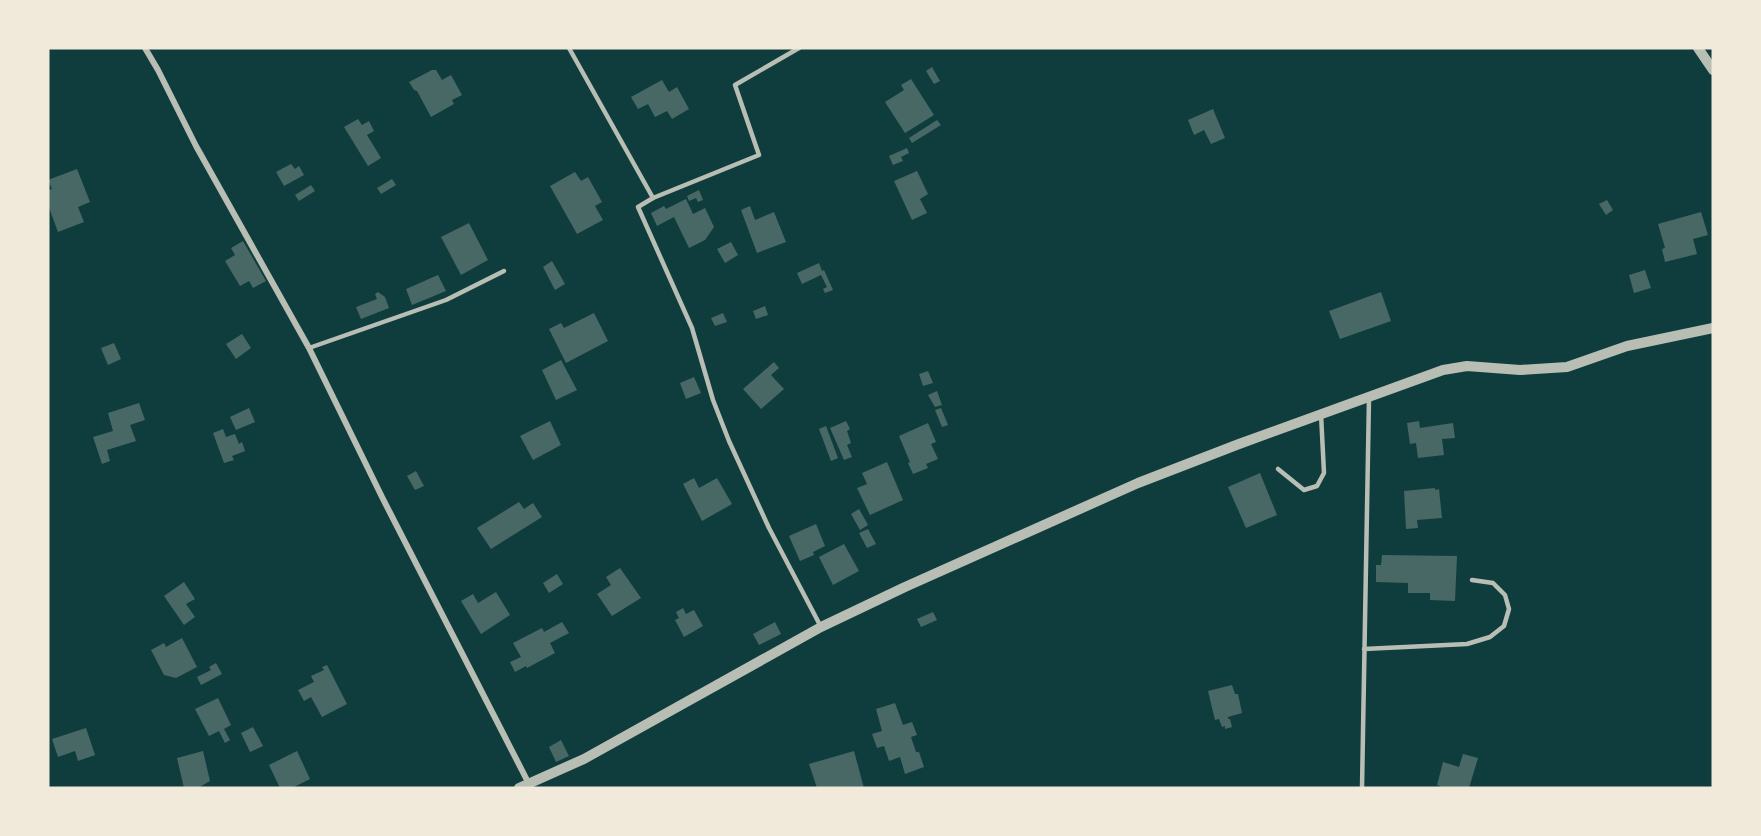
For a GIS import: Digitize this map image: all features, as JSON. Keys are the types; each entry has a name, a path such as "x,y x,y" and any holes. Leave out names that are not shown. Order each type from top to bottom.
{"street":[{"path":"145,48 196,146 309,348 524,786 584,759 821,627 1138,483 1443,370 1467,366 1520,370 1568,367 1626,346 1713,328"},
{"path":"1698,48 1713,70"}],"lane":[{"path":"569,48 653,198"},
{"path":"799,48 735,85 759,155 653,198 638,207 692,328 713,400 729,441 769,528 821,627"},
{"path":"309,348 447,300 504,271"},
{"path":"1362,788 1369,396"},
{"path":"1278,469 1304,490 1317,486 1324,473 1321,414"},
{"path":"1364,649 1467,645 1490,637 1504,626 1509,609 1505,595 1493,583 1472,580"}],"building":[{"path":"932,67 940,81 934,84 926,71"},
{"path":"436,70 442,80 451,75 462,95 452,100 454,104 431,117 417,91 409,82"},
{"path":"911,79 934,115 905,133 885,102 904,90 901,85"},
{"path":"662,80 669,92 677,87 689,109 672,119 667,111 655,117 648,104 638,109 631,97"},
{"path":"1213,109 1225,138 1211,144 1204,130 1194,135 1188,120"},
{"path":"358,119 362,125 369,121 374,131 367,135 381,158 368,166 344,127"},
{"path":"937,120 941,125 912,143 909,138"},
{"path":"907,148 909,153 901,157 903,161 893,165 889,156"},
{"path":"291,164 295,169 299,166 304,175 284,186 276,172"},
{"path":"77,169 90,202 78,207 84,222 58,232 48,205 48,190 52,189 48,180"},
{"path":"917,171 928,194 920,199 927,213 912,220 894,181"},
{"path":"575,172 581,181 588,177 602,202 595,206 603,220 577,234 550,186"},
{"path":"392,179 396,185 381,194 377,188"},
{"path":"311,185 315,191 299,201 295,195"},
{"path":"699,190 703,200 698,202 696,198 689,201 687,196"},
{"path":"686,199 693,214 705,208 714,227 705,240 689,248 674,217 657,226 651,213 664,206 666,209"},
{"path":"1607,200 1613,210 1606,215 1599,204"},
{"path":"750,206 755,220 774,212 786,242 757,253 741,210"},
{"path":"1701,212 1708,235 1693,239 1697,254 1665,262 1662,249 1665,248 1658,224"},
{"path":"469,223 488,260 461,275 441,237"},
{"path":"243,241 266,281 253,288 249,281 240,286 225,261 235,255 231,248"},
{"path":"731,242 738,255 725,263 717,249"},
{"path":"552,261 565,284 555,290 543,267"},
{"path":"819,263 833,290 825,293 823,289 827,287 821,275 802,284 797,273"},
{"path":"1645,270 1651,288 1634,293 1629,275"},
{"path":"438,275 446,291 412,305 406,289"},
{"path":"378,292 385,297 389,308 361,319 356,307 377,299 375,294"},
{"path":"1381,292 1391,321 1340,339 1329,311"},
{"path":"765,306 768,315 756,319 753,311"},
{"path":"594,313 608,341 566,363 549,329 561,323 564,328"},
{"path":"723,313 727,322 715,326 711,318"},
{"path":"242,334 251,348 236,359 226,344"},
{"path":"114,343 121,359 108,365 101,348"},
{"path":"561,360 577,390 556,400 542,370"},
{"path":"774,362 779,368 771,375 784,389 761,409 743,389"},
{"path":"928,371 933,383 923,386 919,374"},
{"path":"694,377 701,393 686,399 680,383"},
{"path":"937,391 942,405 935,407 928,395"},
{"path":"139,403 145,420 130,425 136,441 107,450 110,461 102,464 93,437 113,431 108,413"},
{"path":"249,408 255,422 236,430 230,417"},
{"path":"941,408 948,425 942,427 935,410"},
{"path":"550,421 561,445 533,460 520,436"},
{"path":"846,421 850,429 847,431 851,443 847,445 852,457 844,460 830,428"},
{"path":"1419,421 1420,428 1453,423 1455,438 1442,439 1444,455 1418,458 1416,443 1410,444 1407,423"},
{"path":"928,423 936,442 931,444 938,459 926,464 928,468 913,474 899,436"},
{"path":"826,426 838,458 831,461 819,429"},
{"path":"223,429 226,437 235,434 239,444 242,442 245,451 232,456 234,460 224,463 213,433"},
{"path":"887,462 903,500 870,515 857,488 867,484 862,473"},
{"path":"416,471 424,486 415,490 407,476"},
{"path":"1260,473 1277,515 1246,528 1228,487"},
{"path":"694,478 699,488 717,478 732,504 702,521 683,484"},
{"path":"1435,488 1435,490 1439,489 1442,518 1417,520 1418,528 1406,529 1404,491"},
{"path":"519,502 524,509 533,503 542,517 491,549 477,528"},
{"path":"859,509 868,525 860,530 851,514"},
{"path":"816,524 825,546 813,552 814,555 800,561 789,536"},
{"path":"868,529 876,544 867,548 859,533"},
{"path":"844,544 859,571 833,585 819,557"},
{"path":"1382,555 1457,556 1455,601 1430,600 1430,593 1408,593 1408,583 1376,582 1376,565 1381,565"},
{"path":"620,568 641,598 612,616 597,594 611,585 606,577"},
{"path":"557,574 563,584 549,593 543,583"},
{"path":"184,582 195,599 186,604 195,617 184,625 164,596"},
{"path":"496,592 510,615 481,634 461,601 473,594 478,603"},
{"path":"683,608 686,614 694,610 703,626 684,637 675,620 679,618 676,612"},
{"path":"933,612 937,620 921,627 917,619"},
{"path":"562,622 569,633 550,643 555,653 515,672 510,662 521,657 513,643 542,628 544,632"},
{"path":"775,622 781,634 759,645 753,634"},
{"path":"182,638 197,667 176,678 164,675 151,650 164,643 166,647"},
{"path":"216,663 222,674 201,685 197,677 211,670 209,667"},
{"path":"327,665 347,704 322,717 311,697 304,701 298,690 314,682 311,676 324,670 322,667"},
{"path":"1232,685 1235,694 1238,694 1242,713 1228,717 1232,727 1225,729 1219,719 1215,720 1208,691"},
{"path":"218,698 231,725 224,729 230,740 225,743 219,731 209,736 195,709"},
{"path":"895,703 903,725 912,722 917,735 911,737 924,767 905,774 900,757 889,761 884,746 877,748 872,734 882,731 876,709"},
{"path":"253,727 263,746 250,752 241,733"},
{"path":"86,728 95,755 78,761 75,751 58,757 52,739"},
{"path":"561,740 569,756 556,762 549,747"},
{"path":"203,751 210,781 198,788 184,788 177,758"},
{"path":"297,751 310,779 292,788 280,788 269,765"},
{"path":"854,751 864,788 817,788 809,764"},
{"path":"1463,754 1478,758 1469,788 1444,788 1437,785 1443,762 1459,767"}]}
